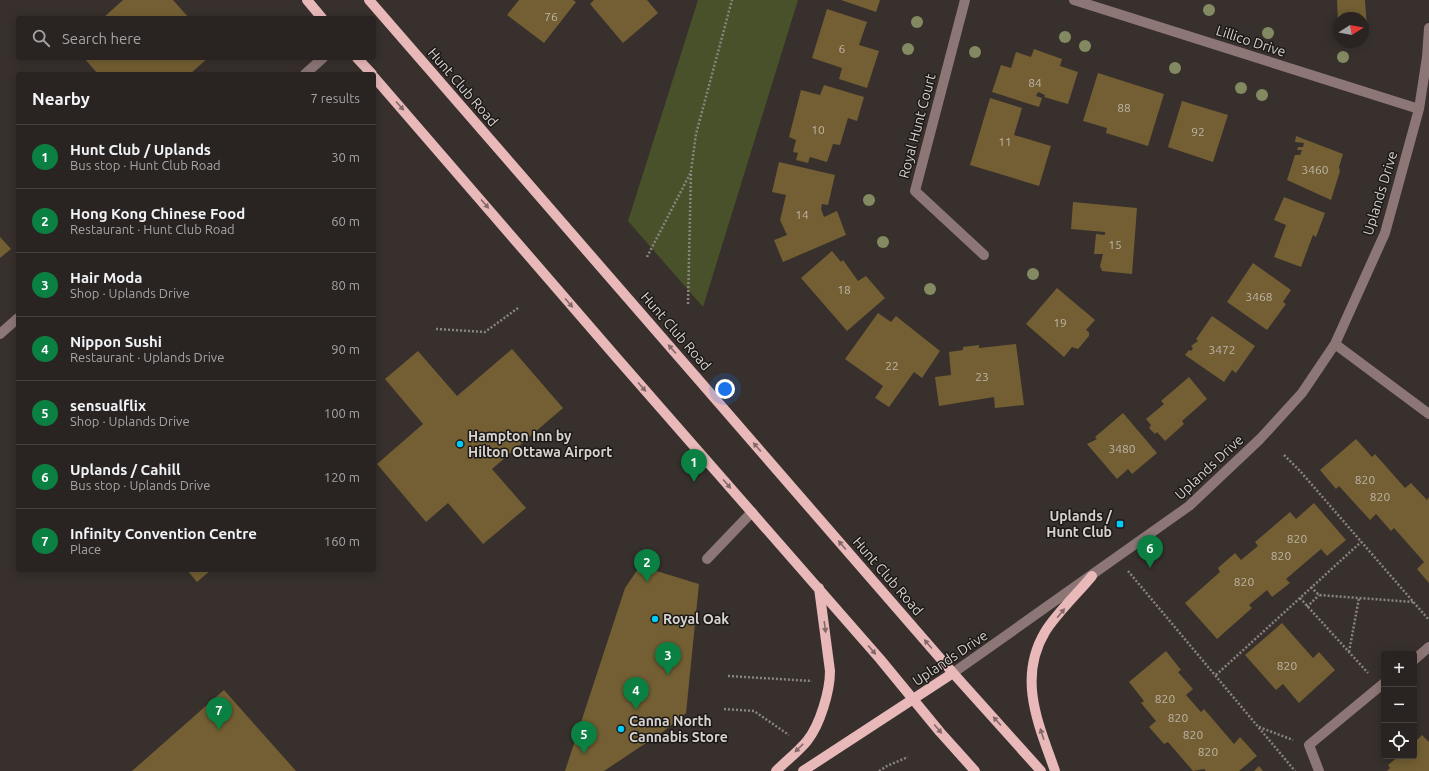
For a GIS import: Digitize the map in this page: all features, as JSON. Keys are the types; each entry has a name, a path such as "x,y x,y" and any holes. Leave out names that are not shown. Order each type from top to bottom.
{"main road":[{"path":"307,0 320,16"},
{"name":"Hunt Club Road","path":"369,0 953,673 1041,771"},
{"path":"359,60 370,72"},
{"path":"376,79 616,357 819,588 975,771"},
{"path":"1055,771 1032,698 1034,663 1045,632 1092,576"},
{"path":"776,771 808,740 825,704 830,681 830,671 819,588"},
{"name":"Uplands Drive","path":"803,771 953,673"}],"street":[{"name":"Royal Hunt Court","path":"965,0 915,191 984,255"},
{"name":"Lillico Drive","path":"1074,0 1419,109"},
{"name":"Uplands Drive","path":"953,673 1118,558 1189,506 1260,439 1302,393 1335,344 1385,233 1419,109 1427,57 1429,28"},
{"path":"307,72 321,60"},
{"path":"0,334 16,320"},
{"path":"1335,344 1429,414"},
{"path":"707,559 752,512"},
{"path":"1417,657 1429,647"},
{"path":"1319,771 1309,745 1381,686"}],"path":[{"path":"688,304 691,171 696,134 732,0"},
{"path":"647,256 691,171"},
{"path":"436,329 485,332 518,308"},
{"path":"1284,456 1300,471 1429,620"},
{"path":"1216,675 1361,542"},
{"path":"1118,558 1295,771"},
{"path":"1311,587 1319,595 1413,602"},
{"path":"1307,607 1319,595"},
{"path":"1300,598 1349,653 1381,684"},
{"path":"1349,653 1359,598"},
{"path":"728,676 812,681"},
{"path":"724,709 754,711 793,737"},
{"path":"1259,727 1309,745"},
{"path":"880,771 887,766 908,757"}],"green space":[{"path":"698,0 798,0 703,307 628,221"}],"building":[{"path":"123,0 173,0 187,16 105,16"},
{"path":"519,0 573,0 576,2 544,43 507,15"},
{"path":"594,0 647,0 658,13 623,43 590,4"},
{"path":"841,0 880,0 876,12"},
{"path":"1337,0 1365,0 1366,12 1338,12"},
{"path":"827,9 867,22 859,45 879,51 867,88 839,79 842,68 812,58"},
{"path":"1034,49 1062,59 1060,66 1078,72 1068,104 1044,97 1045,95 1038,92 1036,96 1042,98 1039,107 992,92 1001,65 1011,68 1016,52 1031,57"},
{"path":"86,60 206,60 192,72 96,72"},
{"path":"1098,73 1164,94 1148,146 1106,133 1107,128 1083,121"},
{"path":"824,85 864,97 857,121 848,118 840,145 833,144 827,162 810,157 808,163 796,160 798,153 793,152 796,140 789,137 801,90 820,95"},
{"path":"990,98 1022,108 1014,135 1051,146 1039,186 970,165"},
{"path":"1182,101 1228,115 1213,162 1168,147"},
{"path":"1296,136 1343,154 1339,167 1340,171 1331,200 1287,180 1295,155 1300,155 1302,150 1297,150 1298,147 1303,147 1304,143 1295,142"},
{"path":"779,162 835,175 828,205 822,204 821,209 824,217 837,211 846,235 783,262 774,240 787,235 780,220 786,195 772,192"},
{"path":"1284,197 1325,213 1316,237 1313,235 1301,267 1274,257 1286,225 1274,220"},
{"path":"1073,202 1137,208 1132,274 1102,271 1100,266 1103,254 1094,254 1096,234 1105,235 1105,232 1071,229"},
{"path":"0,237 11,249 0,258"},
{"path":"832,251 841,262 843,260 858,281 866,276 885,298 847,331 801,278"},
{"path":"1253,263 1291,290 1283,302 1286,304 1267,330 1227,302"},
{"path":"1057,288 1095,320 1086,330 1089,332 1089,336 1078,349 1072,347 1064,357 1026,324"},
{"path":"878,313 891,322 896,316 940,351 922,378 914,372 889,407 875,398 883,386 845,359"},
{"path":"1212,316 1255,346 1236,373 1232,370 1224,382 1185,355 1193,348 1191,346 1198,341 1196,339"},
{"path":"1016,344 1024,405 995,408 994,397 939,406 935,377 951,375 949,352 963,350 963,347 979,345 979,348"},
{"name":"Hampton Inn by Hilton Ottawa Airport","path":"512,349 563,408 492,469 526,508 483,544 448,503 426,522 377,464 423,424 385,379 418,351 457,396"},
{"path":"1189,377 1207,399 1182,421 1184,424 1165,441 1157,432 1155,434 1149,428 1151,425 1146,419 1164,404 1161,401"},
{"path":"1123,413 1157,453 1132,474 1128,469 1117,479 1087,444 1097,439 1095,437"},
{"path":"1356,439 1372,457 1375,454 1405,488 1411,483 1427,500 1429,497 1429,583 1417,569 1424,562 1394,528 1391,531 1376,514 1370,520 1339,486 1336,489 1320,470"},
{"path":"1314,503 1346,540 1327,556 1321,549 1286,579 1290,583 1272,597 1267,590 1249,605 1252,608 1217,639 1185,603 1220,572 1218,568 1235,553 1241,560 1258,546 1255,542 1290,512 1296,519"},
{"path":"640,566 699,584 686,713 664,731 604,771 565,771 625,588"},
{"path":"189,572 209,572 197,582"},
{"path":"1282,623 1313,658 1319,652 1335,670 1299,703 1283,684 1276,690 1245,655"},
{"path":"1166,651 1181,670 1178,672 1193,689 1186,695 1201,712 1204,709 1234,744 1240,737 1257,756 1239,771 1206,771 1204,769 1193,771 1168,742 1164,744 1149,727 1156,721 1141,703 1144,701 1129,682"},
{"path":"224,690 296,771 132,771"},
{"path":"1422,735 1429,742 1429,771 1387,771 1390,768 1388,765 1395,759 1417,759 1417,740"},
{"path":"1259,766 1263,771 1254,771"}],"place":[{"name":"Hampton Inn by Hilton Ottawa Airport","path":"460,444"},
{"name":"Hunt Club / Uplands","path":"694,482"},
{"name":"Uplands / Hunt Club","path":"1120,524"},
{"name":"Uplands / Cahill","path":"1150,568"},
{"name":"Hong Kong Chinese Food","path":"647,582"},
{"name":"Royal Oak","path":"655,619"},
{"name":"Hair Moda","path":"668,675"},
{"name":"Nippon Sushi","path":"636,710"},
{"name":"Canna North Cannabis Store","path":"621,729"},
{"name":"Infinity Convention Centre","path":"219,730"},
{"name":"sensualflix","path":"584,754"}]}
